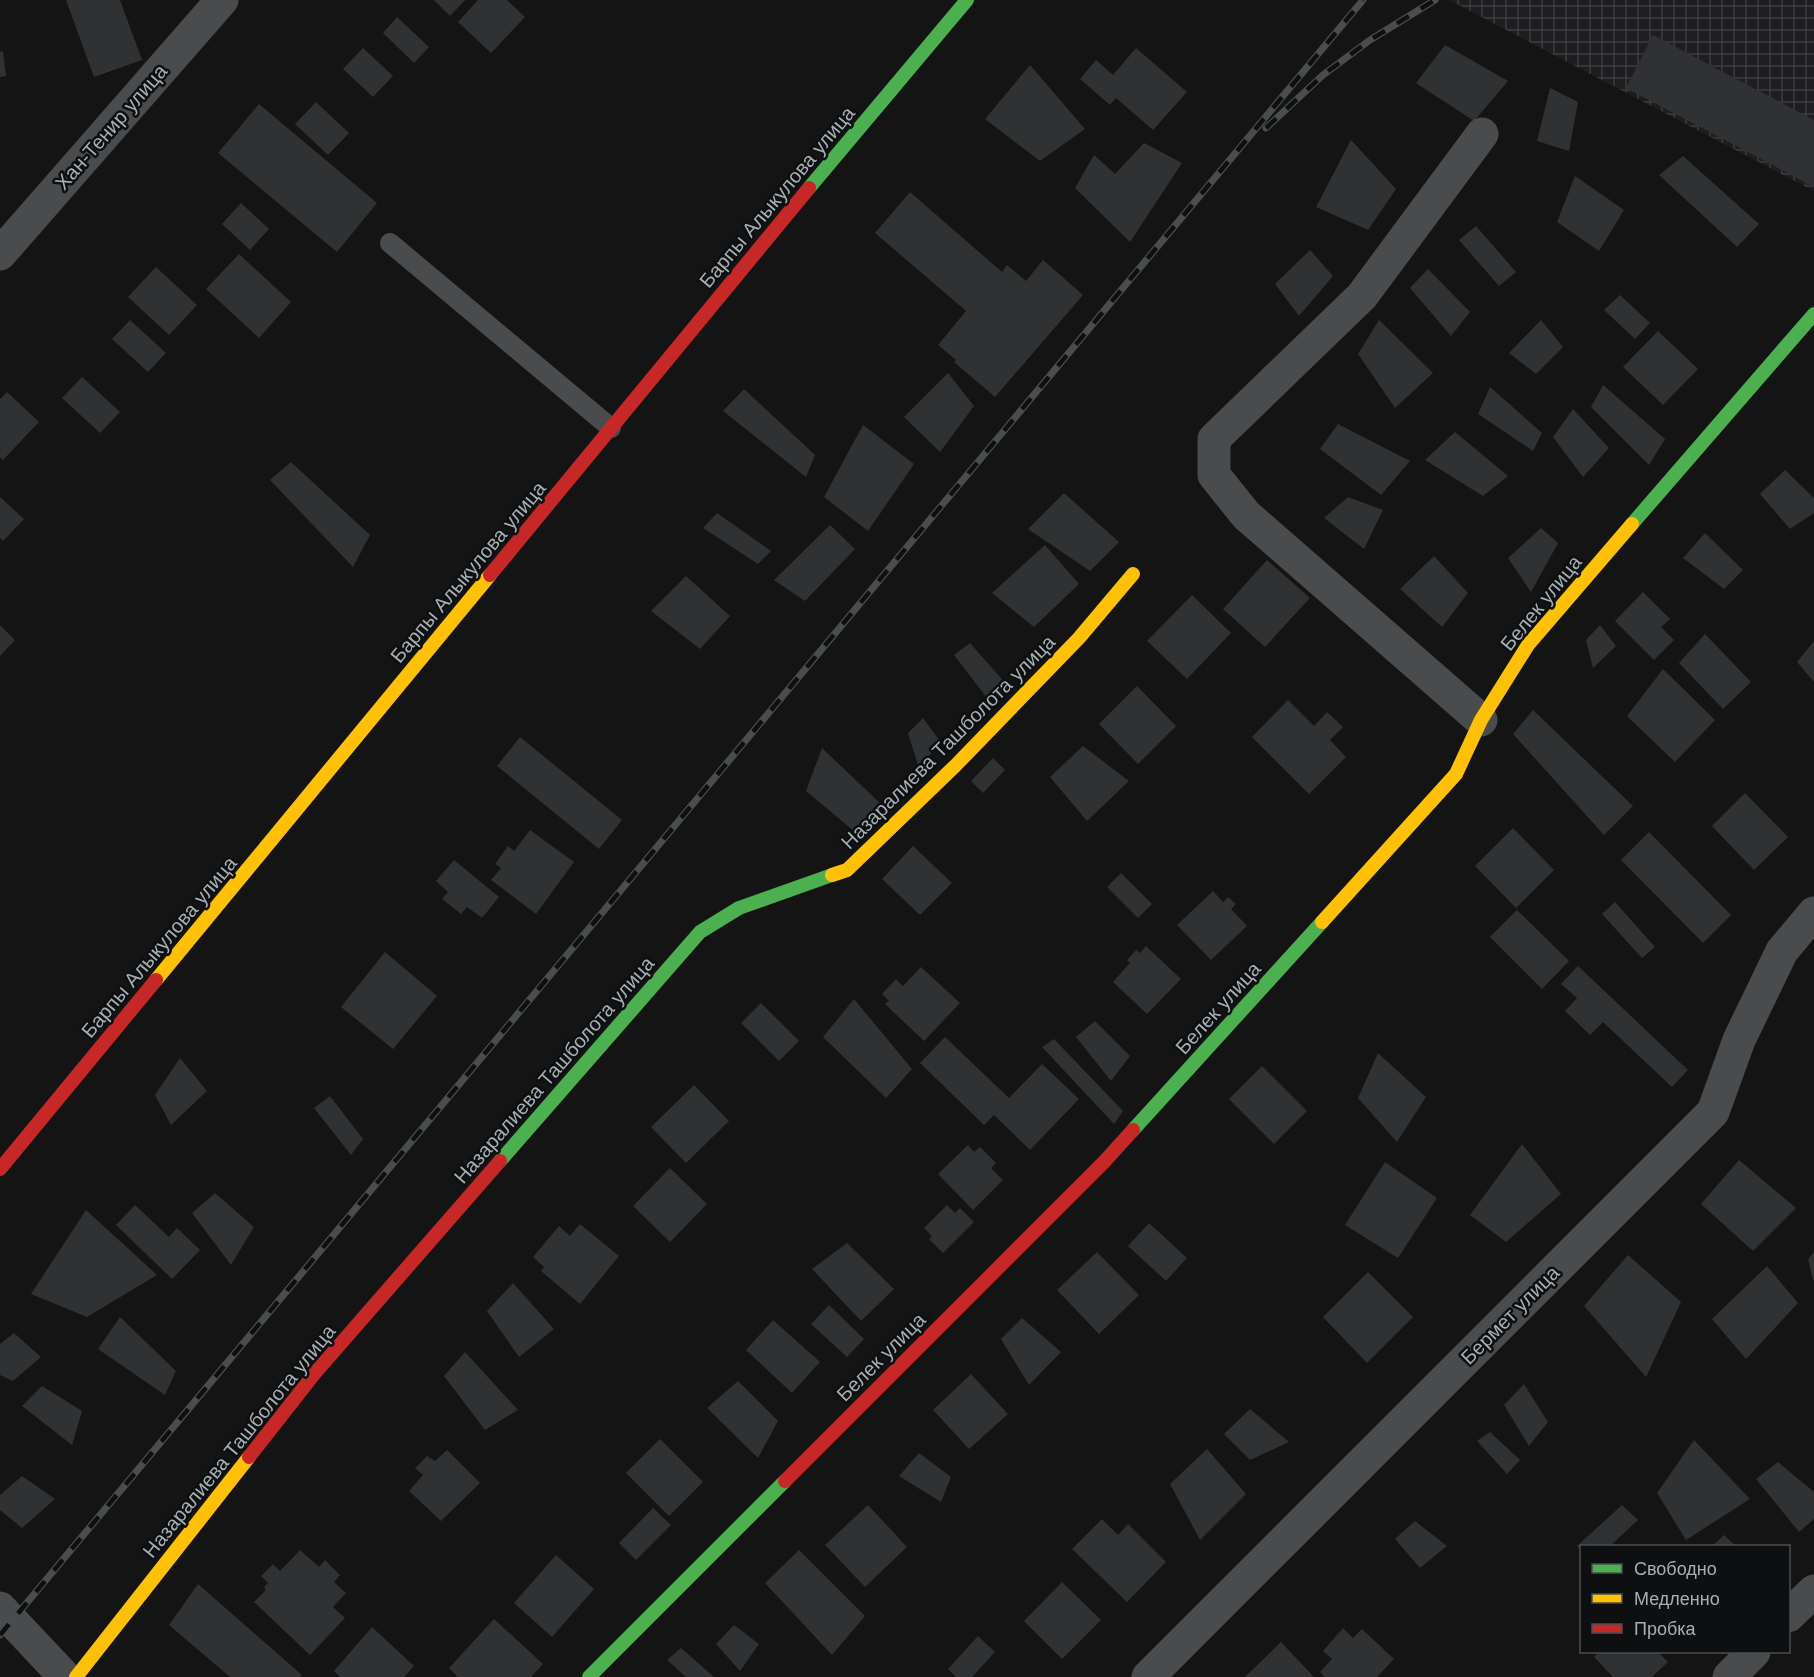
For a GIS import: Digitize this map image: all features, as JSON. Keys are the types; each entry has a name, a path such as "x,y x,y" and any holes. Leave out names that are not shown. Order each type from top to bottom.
{"street":[{"name":"Хан-Тенир улица","path":"0,254 222,0"},
{"name":"Барпы Алыкулова улица","path":"0,1169 967,0"},
{"path":"1481,720 1246,515 1214,475 1214,439 1362,296 1482,134"},
{"name":"Белек улица","path":"589,1677 1104,1162 1456,774 1481,720 1528,645 1814,314"},
{"name":"Назаралиева Ташболота улица","path":"76,1677 315,1373 700,932 739,908 847,870 955,766 1079,638 1133,574"},
{"name":"Бермет улица","path":"1148,1677 1713,1112 1739,1040 1782,951 1814,913"},
{"path":"1790,1615 1814,1590"},
{"path":"0,1608 65,1677"},
{"path":"1729,1677 1753,1653"}],"lane":[{"path":"390,243 611,428"}],"shaded area":[{"path":"1449,0 1814,0 1814,191"}],"building":[{"path":"66,0 120,0 142,60 94,77"},
{"path":"434,0 465,0 450,16"},
{"path":"478,0 507,0 525,17 491,53 458,22"},
{"path":"397,17 429,47 414,63 383,33"},
{"path":"1653,35 1814,120 1814,187 1626,88"},
{"path":"1445,45 1508,81 1474,121 1416,83"},
{"path":"363,48 393,76 373,97 343,69"},
{"path":"1136,48 1187,92 1153,130 1116,98 1110,105 1080,79 1096,60 1113,75"},
{"path":"3,51 6,76 0,77 0,52"},
{"path":"1030,65 1085,129 1040,161 985,119"},
{"path":"1550,88 1578,102 1569,151 1537,141"},
{"path":"316,102 349,133 328,155 295,124"},
{"path":"259,104 377,203 337,252 218,153"},
{"path":"1351,140 1396,189 1368,230 1316,207"},
{"path":"1144,143 1182,163 1130,242 1075,188 1094,155 1115,174"},
{"path":"1683,156 1759,224 1737,247 1659,175"},
{"path":"1575,176 1624,210 1599,251 1557,222"},
{"path":"910,192 1002,272 1007,265 1026,281 1043,260 1083,295 995,397 938,345 966,311 875,233"},
{"path":"241,203 269,229 250,250 222,224"},
{"path":"1476,226 1516,272 1499,286 1459,240"},
{"path":"1310,250 1333,276 1299,316 1275,284"},
{"path":"239,254 291,302 259,338 206,289"},
{"path":"156,267 197,305 169,335 128,297"},
{"path":"1428,269 1470,312 1451,336 1410,288"},
{"path":"1620,295 1650,323 1635,339 1604,310"},
{"path":"130,320 166,353 148,372 112,339"},
{"path":"1379,320 1433,373 1395,408 1358,354"},
{"path":"1541,320 1563,347 1536,374 1509,353"},
{"path":"1658,331 1698,369 1663,405 1623,367"},
{"path":"948,373 974,406 940,452 904,417"},
{"path":"82,377 120,412 100,433 62,398"},
{"path":"1603,385 1665,439 1649,465 1591,407"},
{"path":"1490,387 1542,433 1533,451 1478,414"},
{"path":"744,389 815,455 806,477 723,411"},
{"path":"7,392 39,422 3,460 0,457 0,399"},
{"path":"1573,409 1609,448 1583,477 1553,437"},
{"path":"1338,424 1410,461 1381,495 1320,449"},
{"path":"863,425 914,464 868,531 824,497"},
{"path":"1455,432 1508,476 1483,496 1425,460"},
{"path":"291,462 370,535 353,567 270,480"},
{"path":"1785,470 1814,498 1814,513 1790,529 1760,494"},
{"path":"1064,493 1119,542 1090,571 1028,529"},
{"path":"0,497 24,519 3,541 0,538"},
{"path":"1348,497 1383,510 1364,549 1324,518"},
{"path":"717,513 771,551 758,564 703,528"},
{"path":"830,525 855,549 805,601 774,580"},
{"path":"1541,528 1558,543 1531,592 1508,558"},
{"path":"1705,533 1743,570 1724,589 1683,558"},
{"path":"1045,545 1079,584 1034,627 992,593"},
{"path":"1434,556 1468,593 1442,627 1400,589"},
{"path":"1267,560 1310,598 1265,647 1223,609"},
{"path":"686,576 730,616 700,649 651,611"},
{"path":"1643,592 1670,619 1661,627 1674,640 1654,660 1615,621"},
{"path":"1192,595 1231,633 1187,679 1147,641"},
{"path":"0,625 15,640 0,656"},
{"path":"1600,625 1616,646 1593,668 1586,640"},
{"path":"1705,634 1751,682 1723,709 1679,663"},
{"path":"1814,641 1814,682 1797,662"},
{"path":"970,643 1008,686 987,698 954,655"},
{"path":"1663,669 1715,720 1675,762 1627,716"},
{"path":"1137,686 1176,726 1138,764 1099,724"},
{"path":"1288,700 1314,726 1327,712 1343,727 1330,740 1346,757 1309,794 1252,737"},
{"path":"1533,710 1633,806 1604,835 1513,734"},
{"path":"923,718 942,744 918,765 908,733"},
{"path":"520,737 622,820 599,849 497,766"},
{"path":"1083,746 1129,781 1087,821 1050,777"},
{"path":"822,748 882,805 855,832 806,791"},
{"path":"993,758 1005,770 983,793 971,781"},
{"path":"1745,793 1788,837 1754,870 1712,826"},
{"path":"1513,828 1554,870 1516,908 1475,866"},
{"path":"530,830 574,862 536,914 491,880 501,868 495,864 508,846 514,851"},
{"path":"1649,832 1731,915 1703,943 1621,860"},
{"path":"913,846 952,883 920,915 882,879"},
{"path":"454,860 499,897 482,918 467,907 461,914 442,899 448,892 436,881"},
{"path":"1121,873 1152,904 1138,918 1107,887"},
{"path":"1213,891 1223,902 1228,897 1236,904 1231,909 1247,926 1211,960 1177,925"},
{"path":"1615,902 1655,947 1642,958 1602,914"},
{"path":"1517,910 1569,961 1542,989 1490,937"},
{"path":"1146,946 1181,979 1147,1014 1113,982 1130,963 1127,960 1136,950 1140,953"},
{"path":"385,952 437,996 393,1049 341,1007"},
{"path":"1578,966 1688,1070 1672,1087 1603,1022 1590,1035 1565,1011 1577,998 1561,984"},
{"path":"921,967 960,1003 924,1041 885,1004 889,1001 882,994 896,979 903,986"},
{"path":"854,999 912,1069 886,1098 823,1037"},
{"path":"761,1003 799,1041 779,1061 741,1023"},
{"path":"1095,1021 1130,1056 1111,1081 1076,1037"},
{"path":"945,1037 1009,1098 1042,1064 1079,1099 1030,1150 994,1115 984,1125 920,1063"},
{"path":"1054,1039 1123,1111 1114,1124 1042,1047"},
{"path":"1378,1053 1426,1097 1397,1142 1358,1098"},
{"path":"180,1058 207,1091 171,1125 155,1095"},
{"path":"1262,1066 1307,1111 1274,1144 1229,1099"},
{"path":"694,1085 729,1121 686,1163 651,1127"},
{"path":"330,1096 363,1139 351,1155 314,1108"},
{"path":"1522,1144 1561,1194 1506,1242 1470,1215"},
{"path":"968,1145 974,1152 980,1147 996,1163 991,1168 1003,1180 973,1210 938,1174"},
{"path":"1739,1160 1796,1208 1753,1251 1701,1204"},
{"path":"1385,1162 1437,1198 1398,1258 1345,1225"},
{"path":"670,1168 707,1204 670,1242 633,1206"},
{"path":"215,1193 254,1227 231,1265 192,1213"},
{"path":"135,1205 169,1237 177,1228 200,1250 172,1279 116,1225"},
{"path":"947,1205 955,1213 960,1208 974,1222 943,1253 929,1239 932,1236 924,1228"},
{"path":"86,1210 157,1275 87,1317 31,1294"},
{"path":"1149,1223 1187,1258 1166,1281 1128,1246"},
{"path":"580,1224 619,1256 580,1304 541,1271 544,1267 533,1257 559,1226 570,1236"},
{"path":"847,1243 894,1289 861,1321 812,1269"},
{"path":"1097,1252 1139,1295 1099,1334 1057,1290"},
{"path":"1814,1252 1814,1280 1813,1280 1808,1259"},
{"path":"1628,1255 1681,1302 1646,1377 1584,1306"},
{"path":"1767,1266 1798,1303 1746,1359 1712,1319"},
{"path":"1368,1272 1413,1317 1367,1363 1323,1317"},
{"path":"513,1283 554,1329 519,1357 487,1311"},
{"path":"829,1305 864,1339 847,1357 811,1324"},
{"path":"120,1317 176,1371 165,1395 98,1349"},
{"path":"1022,1318 1061,1352 1029,1385 1001,1339"},
{"path":"773,1320 820,1362 792,1393 746,1350"},
{"path":"14,1333 41,1357 13,1381 0,1375 0,1344"},
{"path":"465,1352 518,1410 485,1430 444,1376"},
{"path":"971,1374 1008,1414 969,1449 933,1410"},
{"path":"738,1381 778,1421 758,1458 707,1408"},
{"path":"1524,1384 1548,1422 1529,1446 1504,1405"},
{"path":"42,1386 82,1411 72,1445 22,1406"},
{"path":"1250,1409 1289,1442 1250,1460 1224,1434"},
{"path":"1490,1432 1520,1460 1507,1474 1477,1441"},
{"path":"660,1439 703,1482 669,1516 626,1473"},
{"path":"1694,1440 1750,1499 1686,1540 1657,1493"},
{"path":"1207,1449 1246,1494 1200,1540 1170,1484"},
{"path":"447,1450 480,1483 441,1521 409,1491 423,1475 415,1468 427,1456 435,1461"},
{"path":"919,1453 951,1477 941,1502 899,1476"},
{"path":"1778,1462 1814,1492 1814,1519 1799,1532 1756,1479"},
{"path":"22,1476 55,1499 22,1528 0,1510 0,1495"},
{"path":"868,1505 907,1547 865,1587 825,1545"},
{"path":"1622,1505 1638,1520 1611,1545 1580,1545 1580,1549 1577,1546"},
{"path":"653,1508 671,1525 636,1560 619,1543"},
{"path":"1102,1519 1118,1535 1128,1524 1166,1562 1127,1602 1072,1549"},
{"path":"1415,1521 1447,1546 1420,1568 1395,1539"},
{"path":"1724,1535 1735,1545 1713,1545"},
{"path":"300,1550 319,1567 325,1560 340,1575 334,1582 346,1593 333,1607 345,1618 310,1655 254,1602 266,1590 264,1587 268,1583 261,1576 273,1564 280,1571"},
{"path":"799,1550 865,1616 832,1655 765,1583"},
{"path":"556,1555 594,1589 552,1637 514,1603"},
{"path":"1062,1582 1101,1620 1062,1659 1024,1621"},
{"path":"198,1584 302,1675 300,1677 230,1677 169,1625"},
{"path":"494,1619 543,1664 531,1677 458,1677 449,1668"},
{"path":"734,1625 759,1644 740,1671 716,1644"},
{"path":"372,1627 414,1666 404,1677 340,1677 334,1671"},
{"path":"1343,1628 1353,1638 1362,1629 1394,1659 1377,1677 1325,1677 1320,1672 1332,1659 1323,1651"},
{"path":"978,1636 995,1652 972,1677 956,1677 948,1669"},
{"path":"1281,1642 1314,1677 1245,1677"},
{"path":"681,1648 714,1677 686,1677 667,1660"},
{"path":"1598,1653 1659,1653 1668,1662 1652,1677 1613,1677 1594,1657"}],"railway":[{"path":"0,1635 1363,0"},
{"path":"1266,128 1323,75 1370,40 1435,0"}],"traffic: fast":[{"path":"809,188 967,0"},
{"path":"1632,524 1814,314"},
{"path":"500,1161 700,932 739,908 832,875"},
{"path":"1133,1130 1322,922"},
{"path":"589,1677 785,1481"}],"traffic: slow":[{"path":"1322,922 1456,774 1481,720 1528,645 1632,524"},
{"path":"832,875 847,870 955,766 1079,638 1133,574"},
{"path":"156,980 490,575"},
{"path":"76,1677 249,1457"}],"traffic: jam":[{"path":"490,575 809,188"},
{"path":"0,1169 156,980"},
{"path":"785,1481 1104,1162 1133,1130"},
{"path":"249,1457 315,1373 500,1161"}]}
